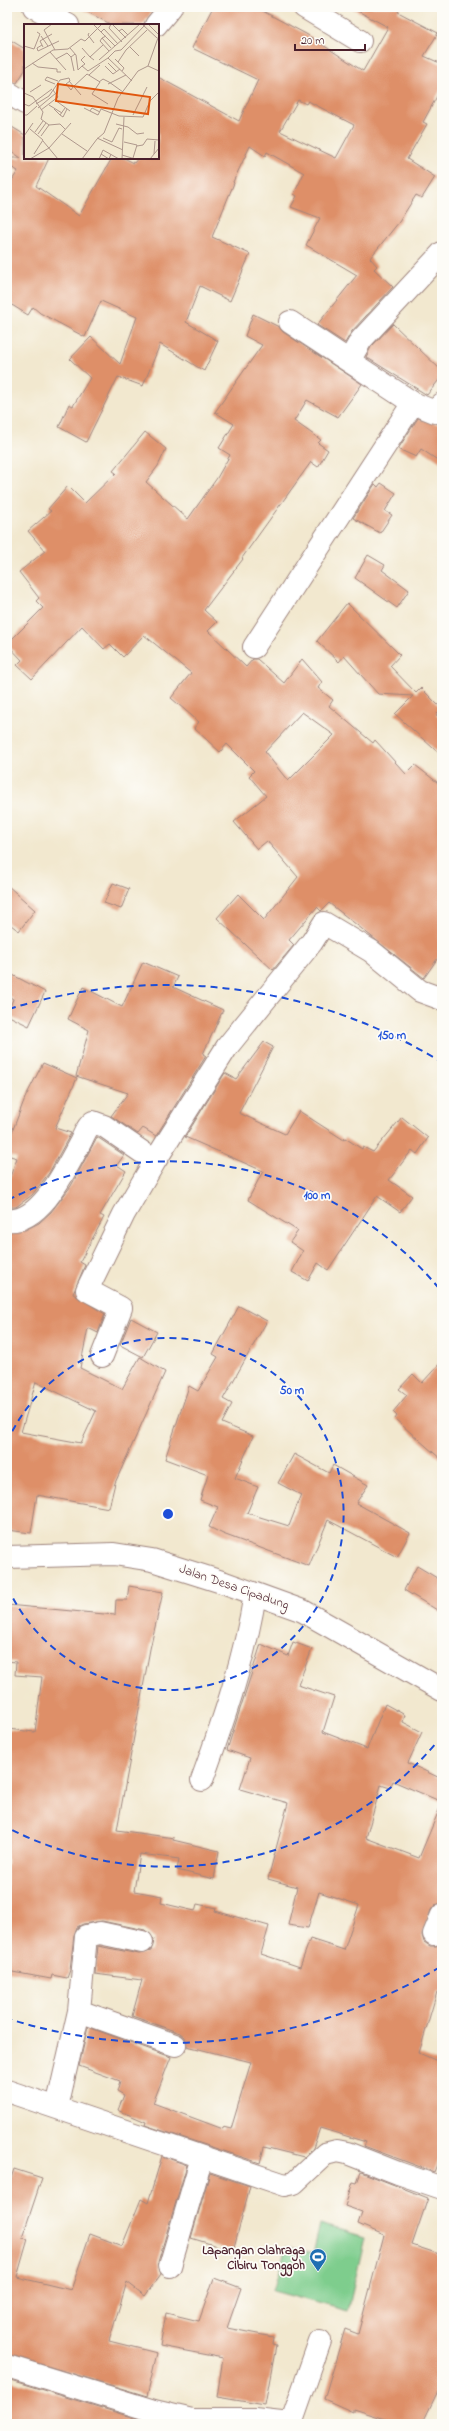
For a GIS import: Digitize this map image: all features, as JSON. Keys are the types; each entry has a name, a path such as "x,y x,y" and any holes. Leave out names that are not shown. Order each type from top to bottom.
{"street":[{"path":"34,7 66,24"},
{"path":"157,24 171,7"},
{"path":"304,7 360,41"},
{"path":"7,92 24,102"},
{"path":"349,361 361,340 442,253"},
{"path":"290,322 413,403 440,411"},
{"path":"254,647 413,403"},
{"path":"102,1356 121,1308 88,1290 124,1214 155,1161 227,1047 312,942 324,923 371,951 420,991 442,999"},
{"path":"7,1220 16,1221 33,1213 58,1180 89,1125 93,1122 104,1126 155,1161"},
{"name":"Jalan Desa Cipadung","path":"7,1557 114,1554 152,1560 303,1611 442,1690"},
{"path":"202,1780 233,1692 251,1620 255,1594"},
{"path":"57,2107 79,2011 86,1936 100,1933 142,1942"},
{"path":"79,2011 175,2045"},
{"path":"7,2091 290,2185 325,2154 337,2151 347,2153 398,2174 442,2188"},
{"path":"170,2266 202,2157"},
{"path":"7,2366 154,2411 192,2420 255,2420 290,2424 320,2341"}],"green space":[{"name":"Lapangan Olahraga Cibiru Tonggoh","path":"320,2224 365,2237 348,2311 273,2291 286,2247 313,2254"}],"building":[{"path":"78,7 155,7 144,24 110,24"},
{"path":"213,7 255,7 306,34 363,71 388,27 350,7 400,7 398,12 438,33 424,56 442,64 442,87 423,122 427,124 407,159 435,177 422,198 416,195 399,222 370,258 377,266 374,269 393,287 352,331 345,343 317,325 357,275 306,245 320,218 291,207 297,196 294,194 304,173 267,152 265,156 250,146 233,182 234,183 212,237 250,254 230,301 200,286 186,322 218,341 204,371 160,344 143,386 118,377 86,442 59,427 69,404 73,406 90,378 70,359 91,337 120,364 137,317 101,301 85,337 40,313 33,307 28,315 7,302 7,188 18,171 7,165 7,158 21,158 7,148 7,124 24,134 24,159 49,159 36,186 79,216 111,159 126,159 134,163 137,159 159,159 159,78 239,121 258,80 192,48","holes":["298,100 306,104 308,101 354,125 336,158 280,131"]},
{"path":"7,38 24,48 24,72 17,83 7,80"},
{"path":"253,314 279,327 283,332 362,384 338,417 307,400 294,421 321,440 318,443 328,450 318,467 311,462 242,558 243,559 204,610 217,622 208,631 246,667 253,659 257,659 284,683 302,659 322,682 318,688 333,700 329,706 373,743 375,740 406,774 415,765 442,786 442,952 424,978 329,903 321,911 317,907 289,940 294,945 273,970 217,918 238,894 264,920 298,877 267,841 257,849 234,822 266,796 249,776 254,771 227,744 220,752 194,728 199,722 171,698 191,673 144,635 123,657 110,644 104,649 82,626 32,679 17,665 22,660 7,644 43,608 36,601 39,598 19,572 45,551 28,531 51,511 48,509 68,486 85,503 116,473 113,471 145,432 166,449 158,466 146,482 188,519 217,478 230,455 219,448 234,424 215,412 262,345 245,336","holes":["302,712 334,735 288,781 265,752"]},
{"path":"393,324 442,371 442,376 427,395 366,357 371,347"},
{"path":"418,418 442,425 442,463 421,449 416,457 398,449"},
{"path":"381,483 396,493 385,511 392,515 380,533 353,518 375,484 378,487"},
{"path":"368,555 385,565 382,570 409,590 397,608 355,578"},
{"path":"347,603 400,655 390,666 416,693 421,688 442,709 436,715 442,719 442,756 395,714 413,696 378,694 344,656 339,662 317,641"},
{"path":"113,883 129,889 121,909 104,903"},
{"path":"7,885 35,910 19,931 7,922"},
{"path":"143,962 178,977 173,987 223,1010 203,1054 206,1056 156,1136 143,1128 138,1134 111,1116 128,1093 76,1076 89,1030 68,1019 83,987 122,1007"},
{"path":"7,972 45,992 29,1026 7,1015 13,999 7,995"},
{"path":"264,1042 273,1047 239,1113 285,1134 299,1111 344,1140 345,1138 362,1149 363,1147 373,1152 402,1117 428,1138 417,1154 412,1150 389,1180 412,1196 400,1212 377,1196 328,1270 318,1263 308,1281 292,1272 303,1251 290,1242 298,1231 248,1200 263,1171 185,1137 225,1073 236,1079"},
{"path":"43,1063 77,1078 55,1128 71,1133 49,1173 32,1195 16,1207 7,1207 7,1185 17,1158 7,1155 7,1145 25,1098"},
{"path":"97,1137 124,1155 117,1165 126,1171 100,1215 104,1217 80,1262 85,1265 73,1294 105,1314 98,1333 88,1328 80,1368 122,1389 140,1357 165,1372 115,1483 109,1508 37,1495 31,1533 7,1530 7,1232 25,1230 39,1223 51,1212 71,1186","holes":["36,1382 96,1411 81,1443 21,1432"]},
{"path":"239,1306 267,1321 223,1399 232,1404 222,1423 253,1436 235,1478 258,1487 247,1513 289,1526 301,1495 278,1483 294,1454 329,1473 333,1465 368,1485 356,1503 410,1533 397,1557 328,1520 309,1566 223,1534 209,1527 218,1507 200,1500 208,1475 165,1459 189,1386 198,1391 218,1357 213,1354"},
{"path":"131,1318 157,1332 143,1357 120,1345"},
{"path":"442,1361 442,1460 395,1419 397,1416 393,1412 407,1395 399,1389 413,1374 422,1383"},
{"path":"417,1566 442,1581 442,1613 404,1590"},
{"path":"129,1586 163,1592 150,1649 117,1830 174,1838 173,1840 219,1851 214,1879 177,1870 179,1859 140,1854 134,1891 162,1896 161,1903 195,1911 197,1904 216,1908 215,1911 269,1926 261,1954 300,1967 310,1939 344,1950 359,1905 319,1892 308,1928 288,1925 297,1887 268,1879 288,1803 240,1789 250,1758 227,1750 261,1644 288,1656 293,1642 312,1649 298,1685 334,1697 323,1732 367,1749 385,1704 405,1715 403,1722 422,1732 408,1763 442,1779 442,1802 393,1781 390,1788 381,1785 366,1838 419,1858 442,1803 442,1903 435,1905 431,1910 422,1935 424,1942 430,1946 436,1946 442,1943 442,1995 437,1992 419,2053 442,2063 442,2152 434,2172 364,2146 366,2142 320,2128 313,2148 304,2157 264,2147 260,2163 145,2125 146,2122 118,2110 124,2095 117,2091 120,2081 79,2066 88,2027 171,2057 153,2103 223,2129 223,2127 231,2129 251,2062 187,2046 185,2037 180,2033 132,2016 142,1980 95,1974 98,1946 139,1954 151,1951 154,1939 145,1930 102,1921 83,1924 77,1927 74,1935 70,1970 67,1978 52,1975 51,1979 7,1971 7,1729 35,1732 42,1677 15,1675 16,1662 7,1661 7,1605 115,1615 116,1600 127,1600"},
{"path":"162,2156 187,2165 158,2262 161,2274 145,2296 127,2282 109,2341 157,2353 147,2396 7,2354 7,2191 14,2169 42,2178 22,2238 28,2239 17,2277 71,2290 90,2234 122,2246 141,2199 148,2203"},
{"path":"361,2172 428,2198 412,2245 442,2255 442,2395 437,2393 422,2424 400,2424 353,2409 353,2412 324,2399 345,2329 358,2334 384,2235 358,2224 362,2212 345,2206 353,2182 357,2183"},
{"path":"210,2173 250,2186 233,2251 191,2238"},
{"path":"214,2278 241,2288 227,2328 273,2337 272,2345 276,2346 265,2405 217,2397 223,2358 160,2346 166,2313 199,2321"},
{"path":"7,2379 141,2420 140,2424 7,2424"}],"place":[{"name":"Lapangan Olahraga Cibiru Tonggoh","path":"318,2272"}]}
